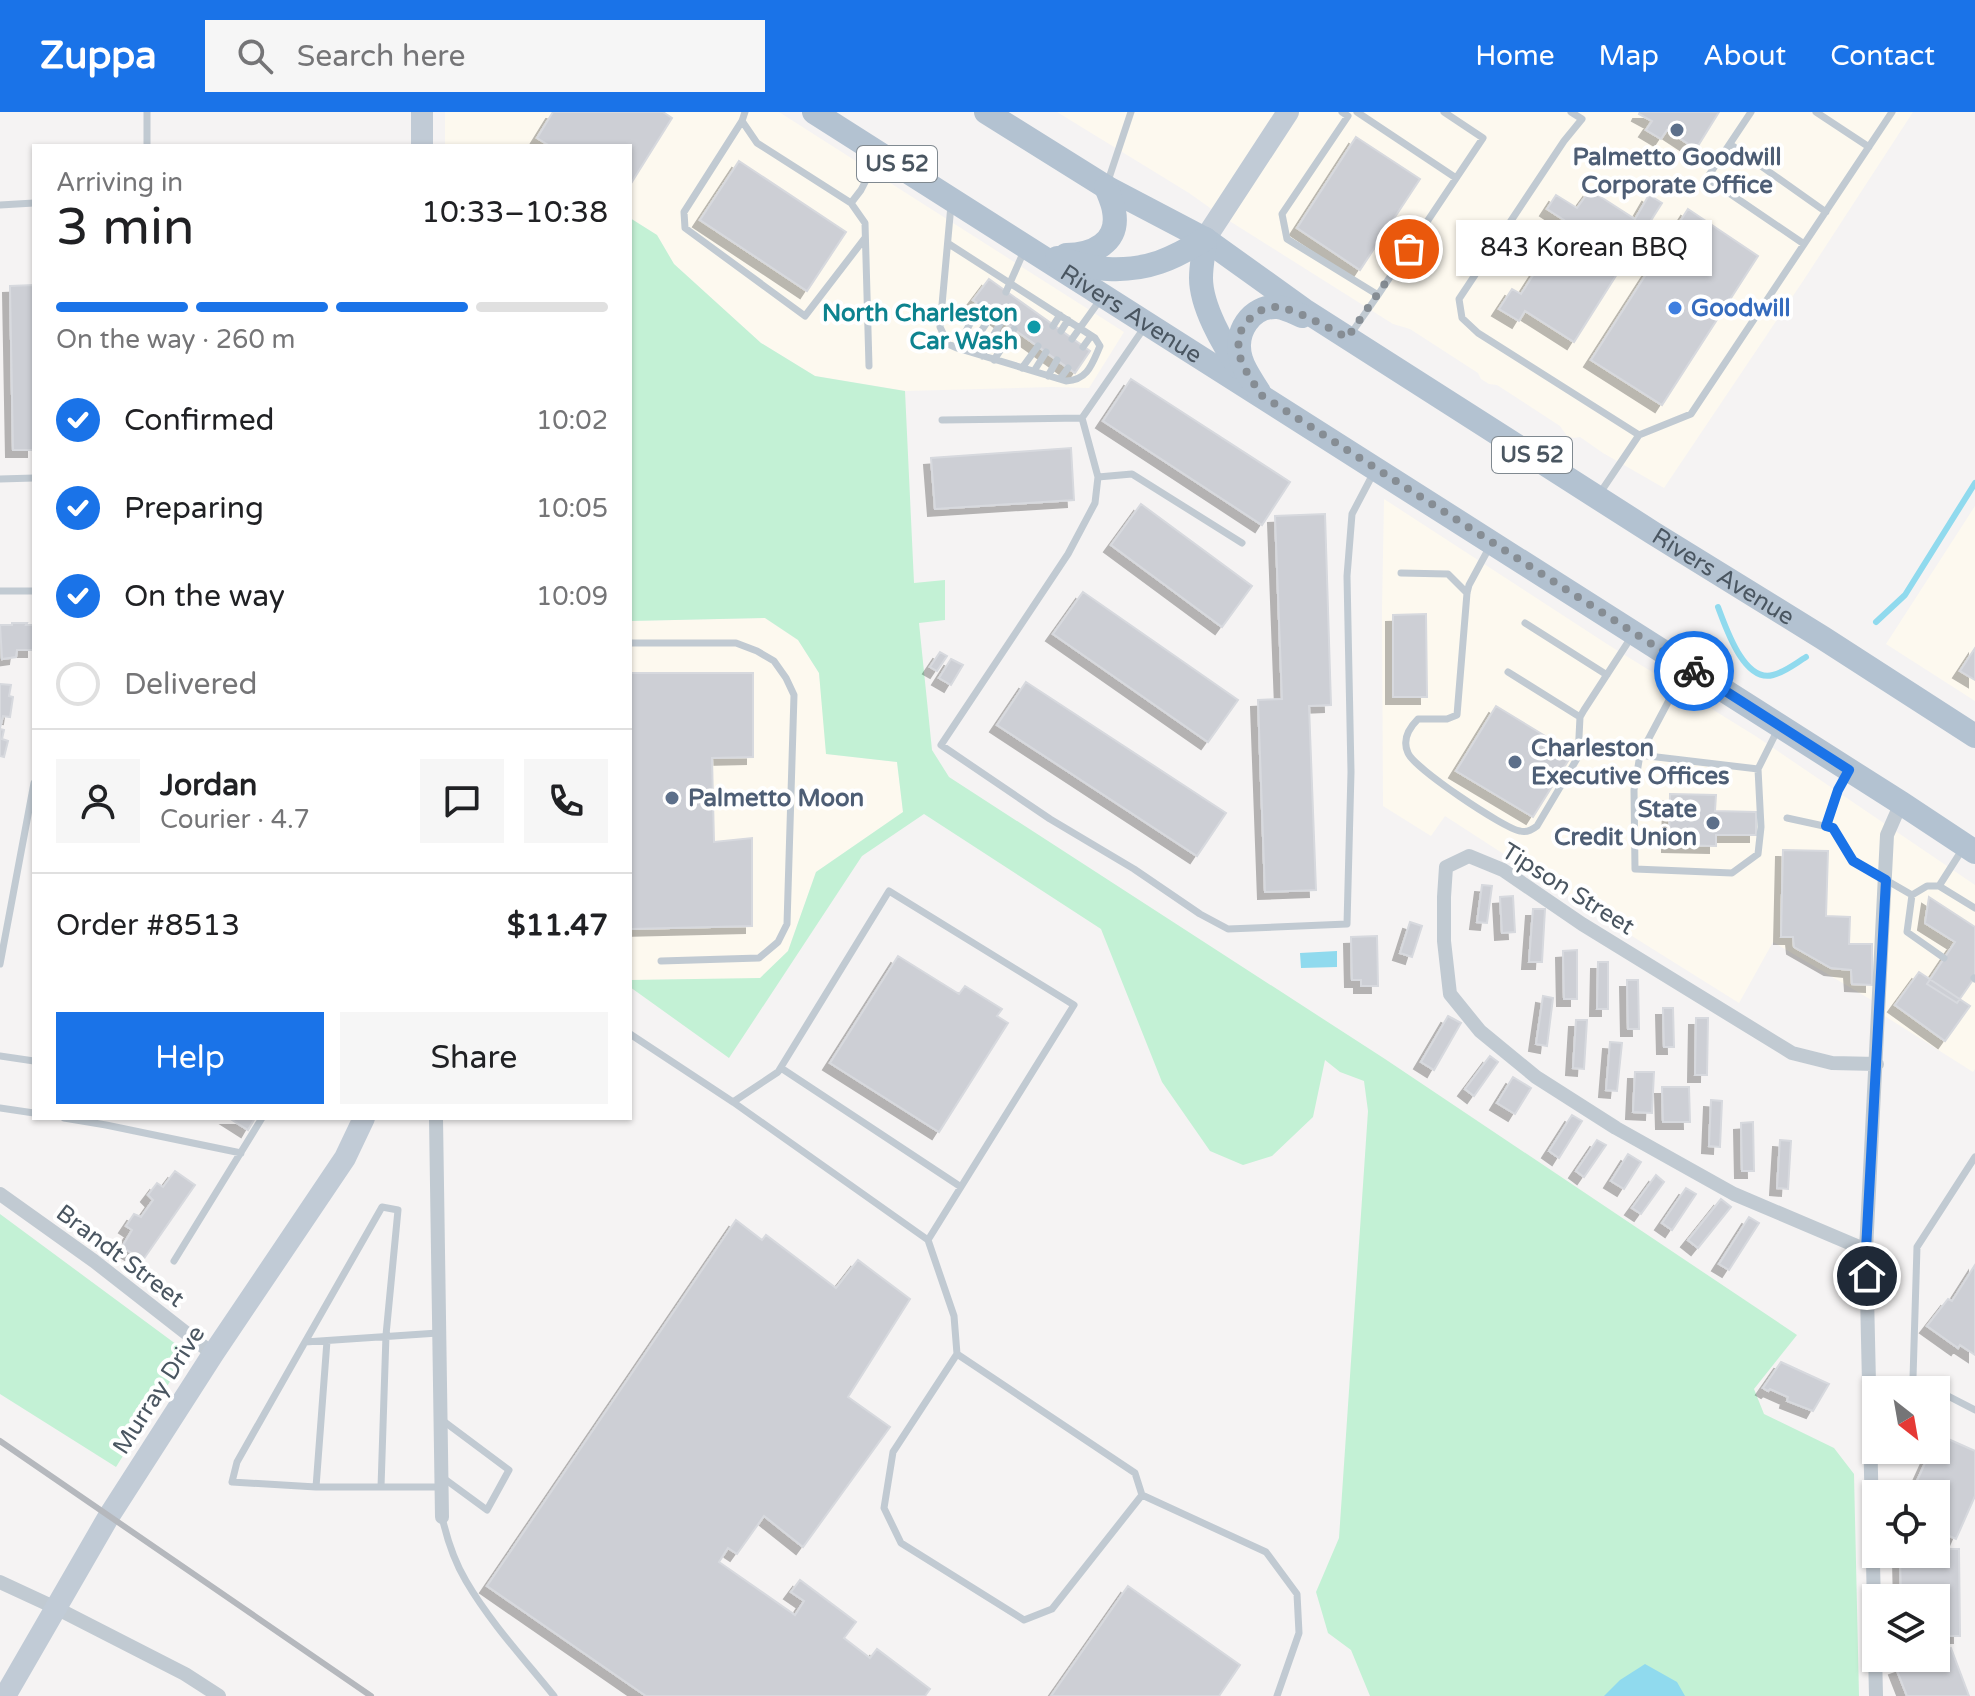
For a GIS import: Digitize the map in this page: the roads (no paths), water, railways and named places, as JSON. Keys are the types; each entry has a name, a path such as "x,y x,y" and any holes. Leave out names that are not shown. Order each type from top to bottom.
{"main road":[{"name":"Rivers Avenue","path":"814,112 1970,848"},
{"name":"Rivers Avenue","path":"986,112 1106,187 1205,239 1340,334 1975,736"},
{"path":"1032,250 1088,254 1101,246 1111,236 1114,226 1115,214 1106,187"},
{"path":"1032,250 1106,269 1136,268 1162,262 1205,239"},
{"path":"1205,239 1200,280 1206,305 1228,352 1261,395"},
{"path":"1261,395 1241,359 1239,338 1243,325 1253,315 1264,308 1281,307 1340,334"}],"street":[{"path":"422,112 422,144"},
{"path":"1205,239 1288,112"},
{"path":"1876,1696 1866,1250 1887,835 1901,803"},
{"name":"Tipson Street","path":"1866,1250 1734,1194 1616,1128 1536,1077 1480,1031 1450,994 1444,941 1446,867 1469,856 1503,870 1582,924 1792,1053 1832,1063 1877,1064"},
{"name":"Murray Drive","path":"5,1696 109,1516 345,1158 363,1120"},
{"path":"436,1120 442,1517"},
{"name":"Brandt Street","path":"0,1194 94,1261 213,1354"},
{"path":"0,1582 185,1674 219,1696"}],"lane":[{"path":"147,112 147,144"},
{"path":"745,112 684,212 685,228 805,316 865,238"},
{"path":"1106,187 1131,112"},
{"path":"1357,112 1456,178"},
{"path":"1340,334 1378,295 1483,138 1444,112"},
{"path":"1571,112 1582,119"},
{"path":"1588,112 1564,141 1459,299 1462,318 1478,333 1639,435"},
{"path":"1751,112 1707,178 1804,244"},
{"path":"1816,112 1869,147"},
{"path":"1597,497 1639,435 1691,414 1892,112"},
{"path":"1347,113 1282,214 1287,239 1378,295"},
{"path":"742,121 757,143 851,203 865,223 869,366"},
{"path":"1730,144 1826,212"},
{"path":"851,203 880,153"},
{"path":"949,244 997,279 1011,283 1091,336 1100,346 1088,372 1077,380 1066,381 948,344 940,327 952,199"},
{"path":"0,205 32,203"},
{"path":"1006,292 1032,250"},
{"path":"1016,300 1022,291"},
{"path":"1072,339 1104,295"},
{"path":"1029,309 1035,299"},
{"path":"957,348 980,305"},
{"path":"968,351 993,313"},
{"path":"1053,326 1060,315"},
{"path":"982,356 1002,320"},
{"path":"1061,331 1068,320"},
{"path":"1148,323 1082,418 1098,477 1095,503 1068,554 941,745 1050,819 1228,929 1347,924 1351,772 1347,576 1352,514 1376,468"},
{"path":"994,360 1014,329"},
{"path":"1083,347 1091,336"},
{"path":"1022,368 1038,346"},
{"path":"1034,371 1046,352"},
{"path":"1048,376 1057,360"},
{"path":"1060,379 1068,368"},
{"path":"942,420 1082,418"},
{"path":"1098,477 1132,474 1242,543"},
{"path":"0,479 32,478"},
{"path":"1492,543 1467,593 1457,715 1447,719 1418,719 1410,727 1406,742 1408,754 1425,771 1505,826 1523,832 1537,826 1578,757 1580,717 1634,633"},
{"path":"1401,573 1448,574 1467,593"},
{"path":"0,591 32,591"},
{"path":"1525,623 1607,675"},
{"path":"632,643 736,643 774,661 794,695 787,924 778,942 759,958 661,961"},
{"path":"1687,667 1640,755 1634,790 1635,869 1732,873 1758,854 1761,827 1758,769 1780,725"},
{"path":"1508,672 1580,717"},
{"path":"1640,755 1758,769"},
{"path":"1826,826 1838,790 1849,770"},
{"path":"0,964 32,794"},
{"path":"1787,818 1833,828 1853,861 1912,895"},
{"path":"1939,886 1970,848"},
{"path":"1912,895 1927,886 1939,886 1975,908"},
{"path":"733,1102 781,1068 889,891 1074,1005 928,1240"},
{"path":"1912,895 1907,932 1944,958"},
{"path":"632,1035 733,1102 928,1240 954,1316 957,1354 893,1452 884,1508 901,1543 1024,1620 1052,1609 1142,1495"},
{"path":"0,1056 32,1061"},
{"path":"781,1068 961,1187"},
{"path":"0,1108 32,1113"},
{"path":"174,1261 261,1120"},
{"path":"106,1121 241,1153"},
{"path":"1975,1157 1917,1247 1913,1378 1975,1410"},
{"path":"381,1487 386,1335 398,1210 382,1207 237,1462 232,1482 381,1487 441,1481 487,1510 509,1470 440,1419"},
{"path":"305,1342 438,1333"},
{"path":"316,1487 327,1341"},
{"path":"957,1354 1135,1473 1142,1495 1266,1552 1297,1594 1299,1633 1277,1696"},
{"path":"442,1517 453,1554 467,1582 554,1696"}],"water":[{"path":"1337,951 1337,967 1301,968 1300,953"},
{"path":"1645,1664 1677,1682 1685,1696 1604,1696 1620,1680"}],"waterway":[{"path":"1876,622 1905,595 1975,483"},
{"path":"1718,607 1738,652 1753,671 1773,675 1806,657"}],"railway":[{"path":"0,1441 371,1696"}],"place":[{"name":"Palmetto Goodwill Corporate Office","path":"1677,130"},
{"name":"843 Korean BBQ","path":"1409,249"},
{"name":"Goodwill","path":"1675,308"},
{"name":"North Charleston Car Wash","path":"1034,327"},
{"name":"Charleston Executive Offices","path":"1515,762"},
{"name":"Palmetto Moon","path":"672,798"},
{"name":"State Credit Union","path":"1713,823"}]}
